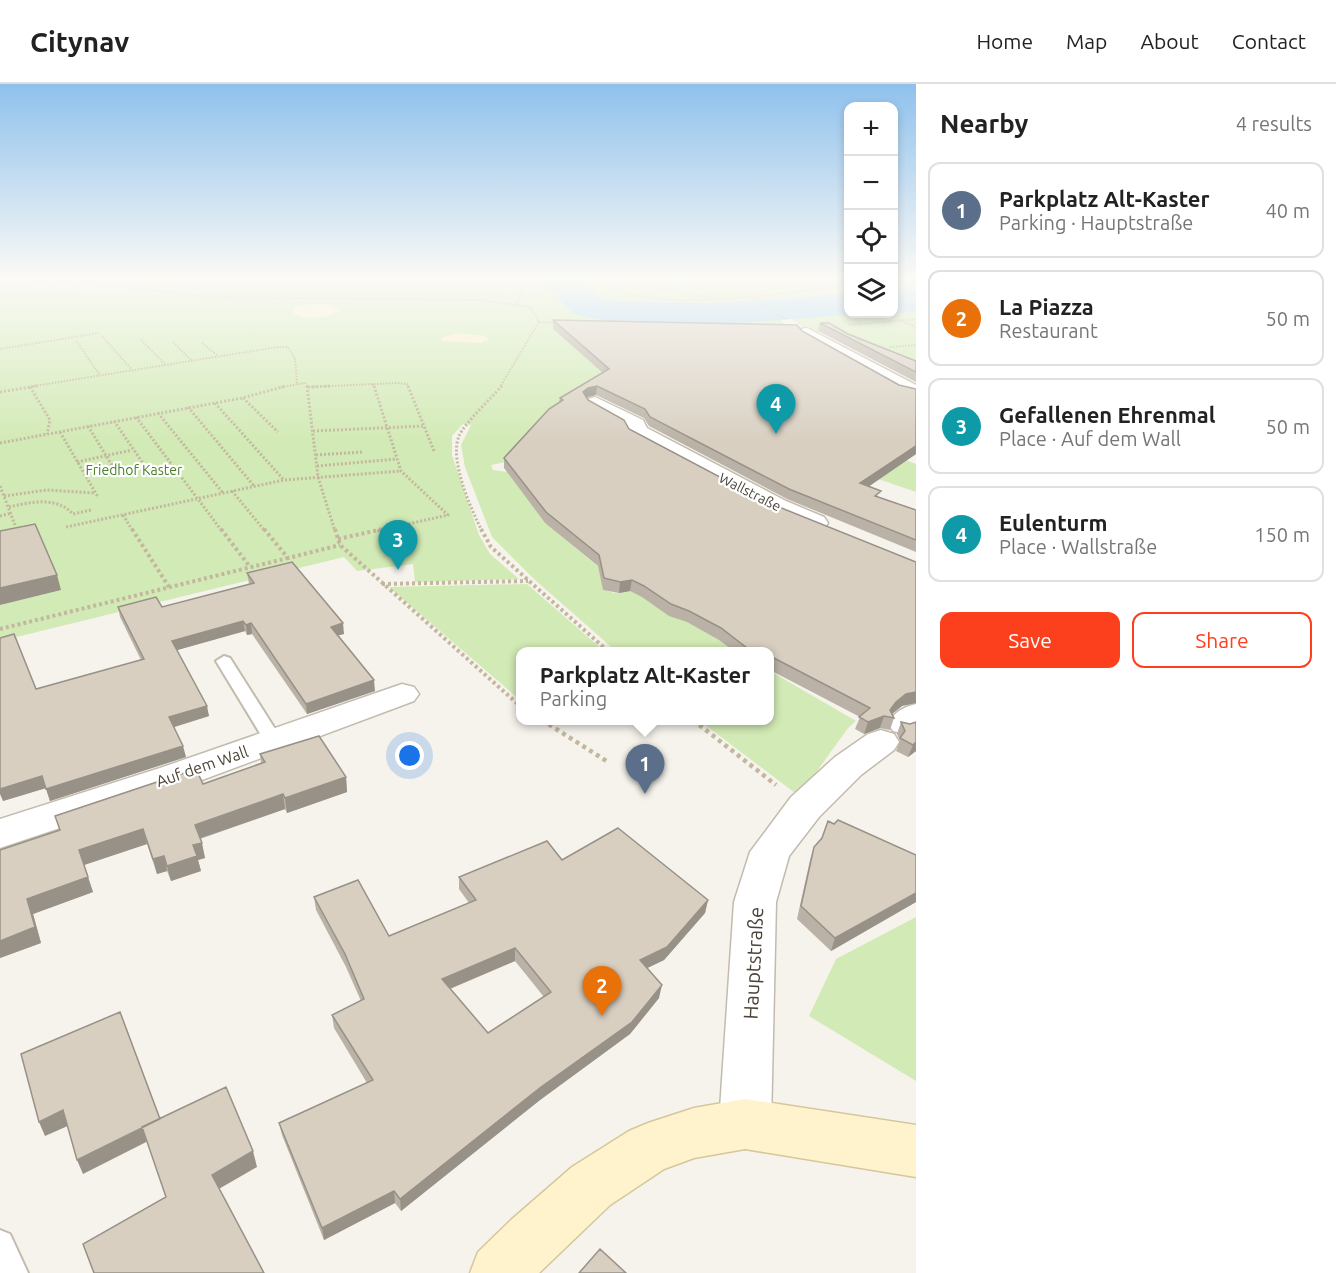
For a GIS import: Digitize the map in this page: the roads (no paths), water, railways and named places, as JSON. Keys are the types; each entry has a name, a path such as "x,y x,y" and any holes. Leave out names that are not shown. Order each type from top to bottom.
{"street":[{"path":"806,332 905,388 916,391"},
{"name":"Wallstraße","path":"595,403 635,425 637,432 777,506 835,532"},
{"name":"Auf dem Wall","path":"0,834 273,741 402,694"},
{"name":"Hauptstraße","path":"745,1124 755,902 770,852 805,807 848,766 900,727"},
{"path":"499,1273 531,1240 591,1186 648,1149 694,1133 745,1124 916,1151"}],"lane":[{"path":"224,661 273,741"},
{"path":"0,1245 14,1273"}],"place":[{"name":"Eulenturm","path":"776,434"},
{"name":"Gefallenen Ehrenmal","path":"398,570"},
{"name":"Parkplatz Alt-Kaster","path":"645,794"},
{"name":"La Piazza","path":"602,1016"}],"park label":[{"name":"Friedhof Kaster","path":"134,470"}]}
